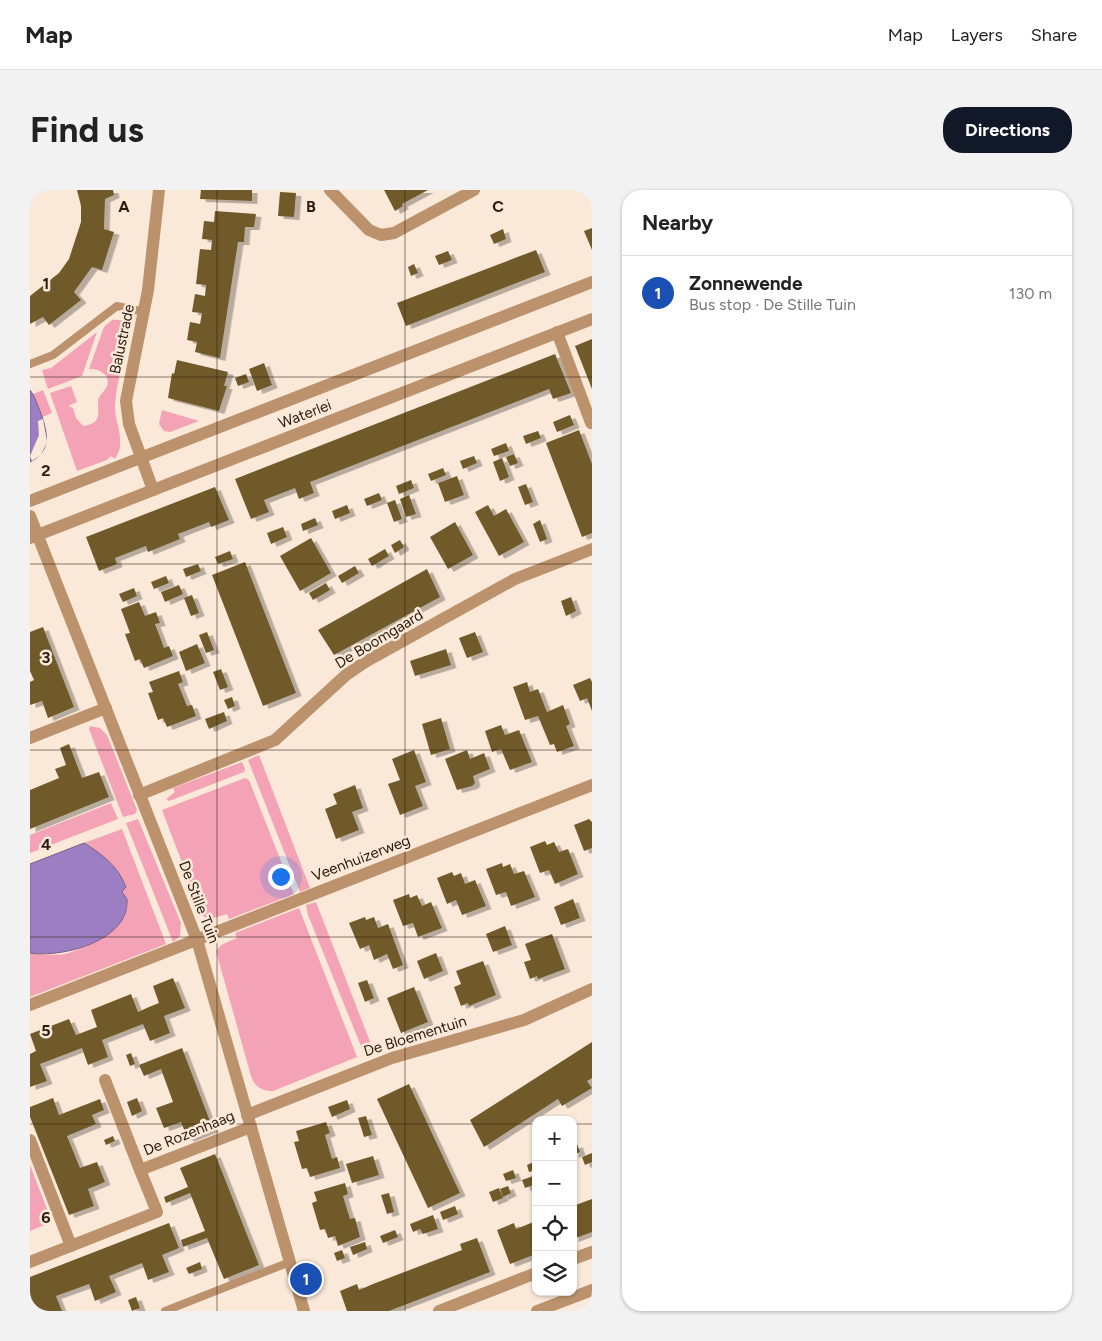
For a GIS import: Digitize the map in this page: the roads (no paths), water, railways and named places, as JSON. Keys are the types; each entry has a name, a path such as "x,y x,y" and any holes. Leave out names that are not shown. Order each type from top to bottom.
{"street":[{"name":"Balustrade","path":"153,490 128,424 126,401 144,312 153,255 159,190"},
{"path":"330,190 369,230 381,235 394,233 474,190"},
{"name":"Waterlei","path":"30,501 592,282"},
{"name":"Waterlei","path":"34,537 592,319"},
{"path":"557,332 591,423"},
{"name":"De Stille Tuin","path":"30,516 34,537 106,708 197,940 304,1311"},
{"name":"De Boomgaard","path":"139,795 275,740 346,675 361,665 515,579 592,549"},
{"path":"30,738 106,708"},
{"name":"Veenhuizerweg","path":"30,1005 592,786"},
{"name":"De Bloementuin","path":"249,1121 392,1058 524,1020 592,989"},
{"name":"De Rozenhaag","path":"30,1262 157,1212 105,1080"},
{"name":"De Rozenhaag","path":"140,1170 249,1121"},
{"path":"30,1140 71,1246"},
{"path":"577,1258 592,1252"},
{"path":"440,1311 532,1275"},
{"path":"537,1311 592,1290"}],"lane":[{"path":"30,364 53,355 117,306 144,312"},
{"path":"165,1311 290,1262"}],"place":[{"name":"Zonnewende","path":"306,1279"}]}
